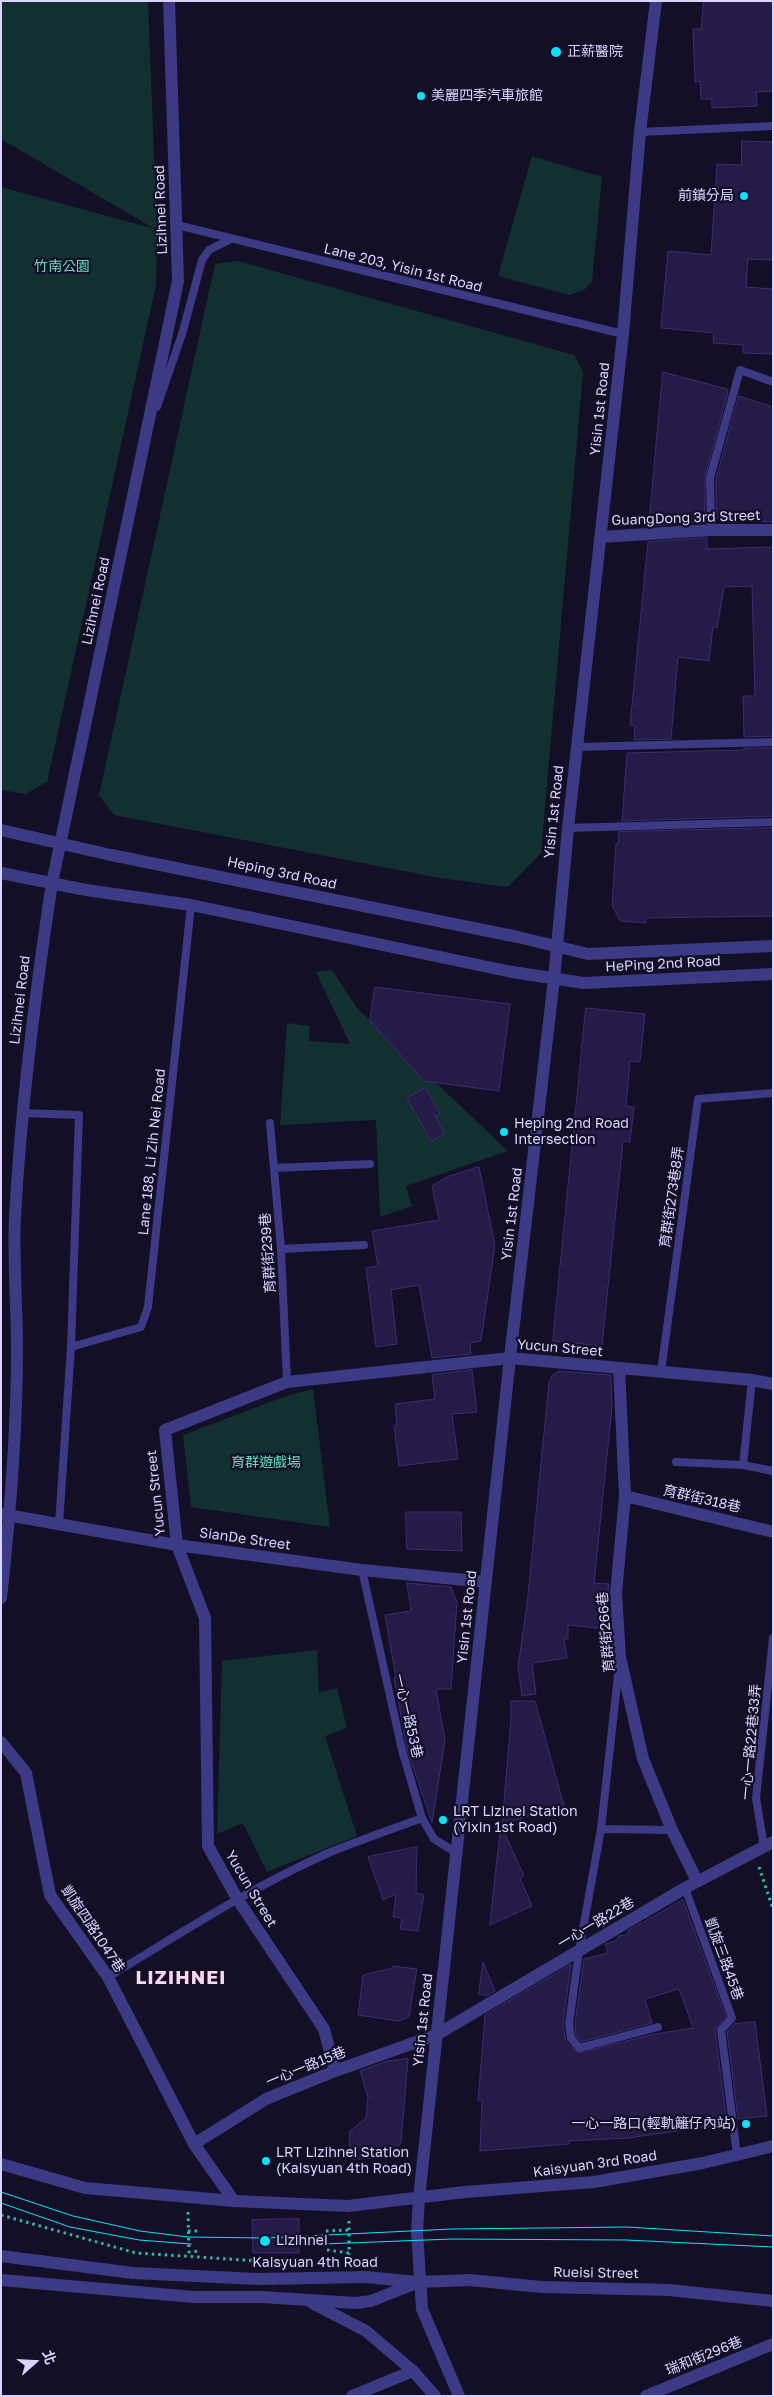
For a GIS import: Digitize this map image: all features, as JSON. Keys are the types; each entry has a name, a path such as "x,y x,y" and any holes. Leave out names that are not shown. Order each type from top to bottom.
{"street":[{"name":"Lizihnei Road","path":"1,1598 17,1351 15,1220 22,1113 52,884 178,281 169,1"},
{"name":"Yisin 1st Road","path":"459,2396 422,2309 417,2232 419,2198 510,1358 554,978 568,828 623,334 640,132 656,1"},
{"name":"GuangDong 3rd Street","path":"601,537 711,530 773,530"},
{"name":"Heping 3rd Road","path":"1,830 518,937 557,947"},
{"path":"1,873 52,884 191,906 512,972 554,978"},
{"name":"HePing 2nd Road","path":"557,947 588,954 773,946"},
{"name":"HePing 2nd Road","path":"554,978 584,983 773,974"},
{"name":"Yucun Street","path":"336,2071 324,2029 238,1900 208,1846 205,1618 177,1545 165,1430 287,1382 510,1358 752,1380 773,1384"},
{"name":"育群街266巷","path":"619,1368 625,1496 616,1593 620,1657 643,1759 672,1830 697,1881"},
{"name":"育群街318巷","path":"625,1496 773,1532"},
{"name":"SianDe Street","path":"6,1514 177,1545 362,1570 486,1582"},
{"name":"凱旋四路1047巷","path":"1,1742 26,1773 50,1895 108,1977 194,2144 234,2200"},
{"name":"一心一路22巷","path":"436,2035 697,1881 764,1847"},
{"name":"一心一路15巷","path":"194,2144 266,2099 336,2071 436,2035"},
{"name":"Kaisyuan 3rd Road","path":"419,2198 594,2182 703,2163 773,2146"},
{"path":"1,2164 85,2188 234,2200 348,2206 419,2198"},
{"name":"Kaisyuan 4th Road","path":"1,2256 132,2273 258,2279 367,2277 419,2282"},
{"path":"1,2280 194,2297 262,2297 356,2303 370,2301 419,2282"},
{"name":"Rueisi Street","path":"419,2282 470,2280 541,2287 669,2290 773,2301"},
{"path":"310,2301 366,2331 413,2370 434,2396"},
{"name":"瑞和街296巷","path":"646,2396 773,2344"},
{"path":"352,2396 413,2370"}],"lane":[{"path":"640,132 773,126"},
{"name":"Lane 203, Yisin 1st Road","path":"177,225 623,334"},
{"name":"Lizihnei Road","path":"144,444 183,331 202,260 209,250 231,239"},
{"path":"711,530 710,478 740,370 773,382"},
{"path":"577,747 773,742"},
{"path":"568,828 773,822"},
{"name":"Lane 188, Li Zih Nei Road","path":"71,1347 140,1328 148,1307 191,906"},
{"name":"育群街273巷8弄","path":"661,1372 698,1099 773,1093"},
{"path":"22,1113 79,1115 71,1347 58,1524"},
{"name":"育群街239巷","path":"270,1123 281,1249 287,1382"},
{"path":"274,1168 370,1164"},
{"path":"281,1249 364,1245"},
{"path":"743,1465 752,1380"},
{"path":"676,1462 743,1465 773,1471"},
{"name":"一心一路53巷","path":"362,1570 402,1750 422,1818 434,1839 457,1853"},
{"name":"一心一路22巷33弄","path":"764,1847 756,1798 773,1638"},
{"path":"620,1657 601,1829 578,1951 569,2024 571,2038 579,2048 658,2027"},
{"path":"108,1977 238,1900 326,1854 422,1818"},
{"path":"601,1829 672,1830"},
{"name":"凱旋三路45巷","path":"686,1888 732,2018 721,2031 737,2155"}],"path":[{"path":"764,1847 773,1909"},
{"path":"187,2196 189,2252 201,2251"},
{"path":"348,2206 350,2266"},
{"path":"1,2215 136,2253 282,2262"},
{"path":"326,2231 349,2230"},
{"path":"188,2231 201,2231"},
{"path":"327,2250 349,2253"}],"green space":[{"name":"竹南公園","path":"1,1 148,1 157,230 156,285 47,782 25,794 1,790 1,187 155,229 1,139"},
{"path":"532,156 602,177 592,282 584,290 569,295 498,276"},
{"path":"238,261 574,355 583,372 541,853 508,887 440,878 114,815 99,795 215,264"},
{"path":"332,970 357,1008 508,1151 406,1186 412,1206 380,1217 376,1120 280,1125 287,1023 310,1026 309,1041 350,1044 316,972"},
{"name":"育群遊戲場","path":"313,1389 330,1527 191,1507 183,1435 286,1396"},
{"path":"317,1650 319,1693 337,1688 347,1728 325,1736 357,1836 267,1872 243,1823 217,1834 222,1661"}],"building":[{"path":"704,1 773,1 773,91 756,92 757,106 712,108 712,99 701,99 700,81 695,82 693,29 701,29"},
{"path":"742,141 773,142 773,260 748,259 746,287 773,289 773,354 743,353 743,345 713,343 714,333 661,328 668,251 711,255 717,164 741,165"},
{"path":"663,372 727,389 728,392 705,477 705,522 649,526"},
{"path":"739,396 773,407 773,522 716,518 716,479"},
{"path":"707,538 707,549 773,547 773,736 744,737 743,696 755,696 752,586 724,587 717,628 713,627 709,661 678,657 671,739 634,740 635,726 630,725 648,542"},
{"path":"744,748 773,748 773,816 622,821 627,753 744,750"},
{"path":"773,828 773,916 646,918 646,923 620,921 612,905 616,844 618,844 619,832"},
{"path":"375,987 510,1004 499,1091 424,1081 370,1021"},
{"path":"586,1008 645,1014 640,1062 630,1061 626,1106 634,1107 630,1142 623,1141 602,1346 553,1341"},
{"path":"426,1088 440,1114 435,1116 445,1134 431,1141 407,1098"},
{"path":"479,1167 495,1245 481,1341 470,1343 471,1354 432,1358 419,1285 391,1290 397,1344 376,1347 366,1268 378,1266 372,1231 439,1220 432,1186 447,1177"},
{"path":"472,1370 477,1412 452,1414 458,1459 399,1466 394,1426 397,1425 395,1404 435,1399 432,1375"},
{"path":"559,1371 611,1375 612,1407 594,1583 609,1584 606,1629 568,1625 568,1639 564,1639 567,1658 532,1663 536,1694 522,1696 518,1667 527,1605 549,1382 552,1376"},
{"path":"406,1512 461,1512 462,1551 407,1549"},
{"path":"407,1583 451,1587 457,1602 451,1689 436,1689 445,1740 432,1823 407,1749 385,1615 411,1611"},
{"path":"511,1701 535,1701 564,1806 502,1824 511,1720"},
{"path":"501,1825 524,1876 520,1878 532,1906 490,1925"},
{"path":"417,1847 416,1893 424,1895 418,1931 400,1929 402,1918 393,1917 396,1894 383,1900 368,1857"},
{"path":"683,1900 726,2017 715,2030 727,2124 628,2138 569,2141 569,2144 480,2151 482,2100 478,2101 485,2015 571,1964 563,2025 566,2041 577,2053 655,2034 693,2028 679,1989 645,1999 652,2023 581,2042 576,2036 575,2024 584,1959 608,1953 605,1944 615,1941 619,1936 629,1934 628,1931"},
{"path":"483,1962 495,1991 487,1996 479,1994"},
{"path":"393,1966 417,1969 409,2017 399,2021 358,2015 363,1975 393,1968"},
{"path":"755,2022 767,2116 738,2119 727,2032 734,2024"},
{"path":"408,2059 401,2142 391,2158 352,2159 349,2143 350,2131 366,2118 368,2097 360,2071 387,2061"},
{"path":"299,2219 299,2253 253,2253 252,2220"}],"tram line":[{"path":"1,2192 73,2216 140,2231 188,2237 264,2238 452,2229 627,2227 773,2236"},
{"path":"1,2203 70,2227 139,2240 191,2244"},
{"path":"323,2244 452,2239 626,2240 773,2247"}],"place":[{"name":"正薪醫院","path":"556,52"},
{"name":"美麗四季汽車旅館","path":"421,96"},
{"name":"前鎮分局","path":"744,196"},
{"name":"Heping 2nd Road Intersection","path":"504,1132"},
{"name":"LRT Lizinei Station (Yixin 1st Road)","path":"443,1820"},
{"name":"一心一路口(輕軌籬仔內站)","path":"746,2124"},
{"name":"LRT Lizihnei Station (Kaisyuan 4th Road)","path":"266,2161"},
{"name":"Lizihnei","path":"265,2241"}],"district":[{"name":"LIZIHNEI","path":"181,1978"}]}
